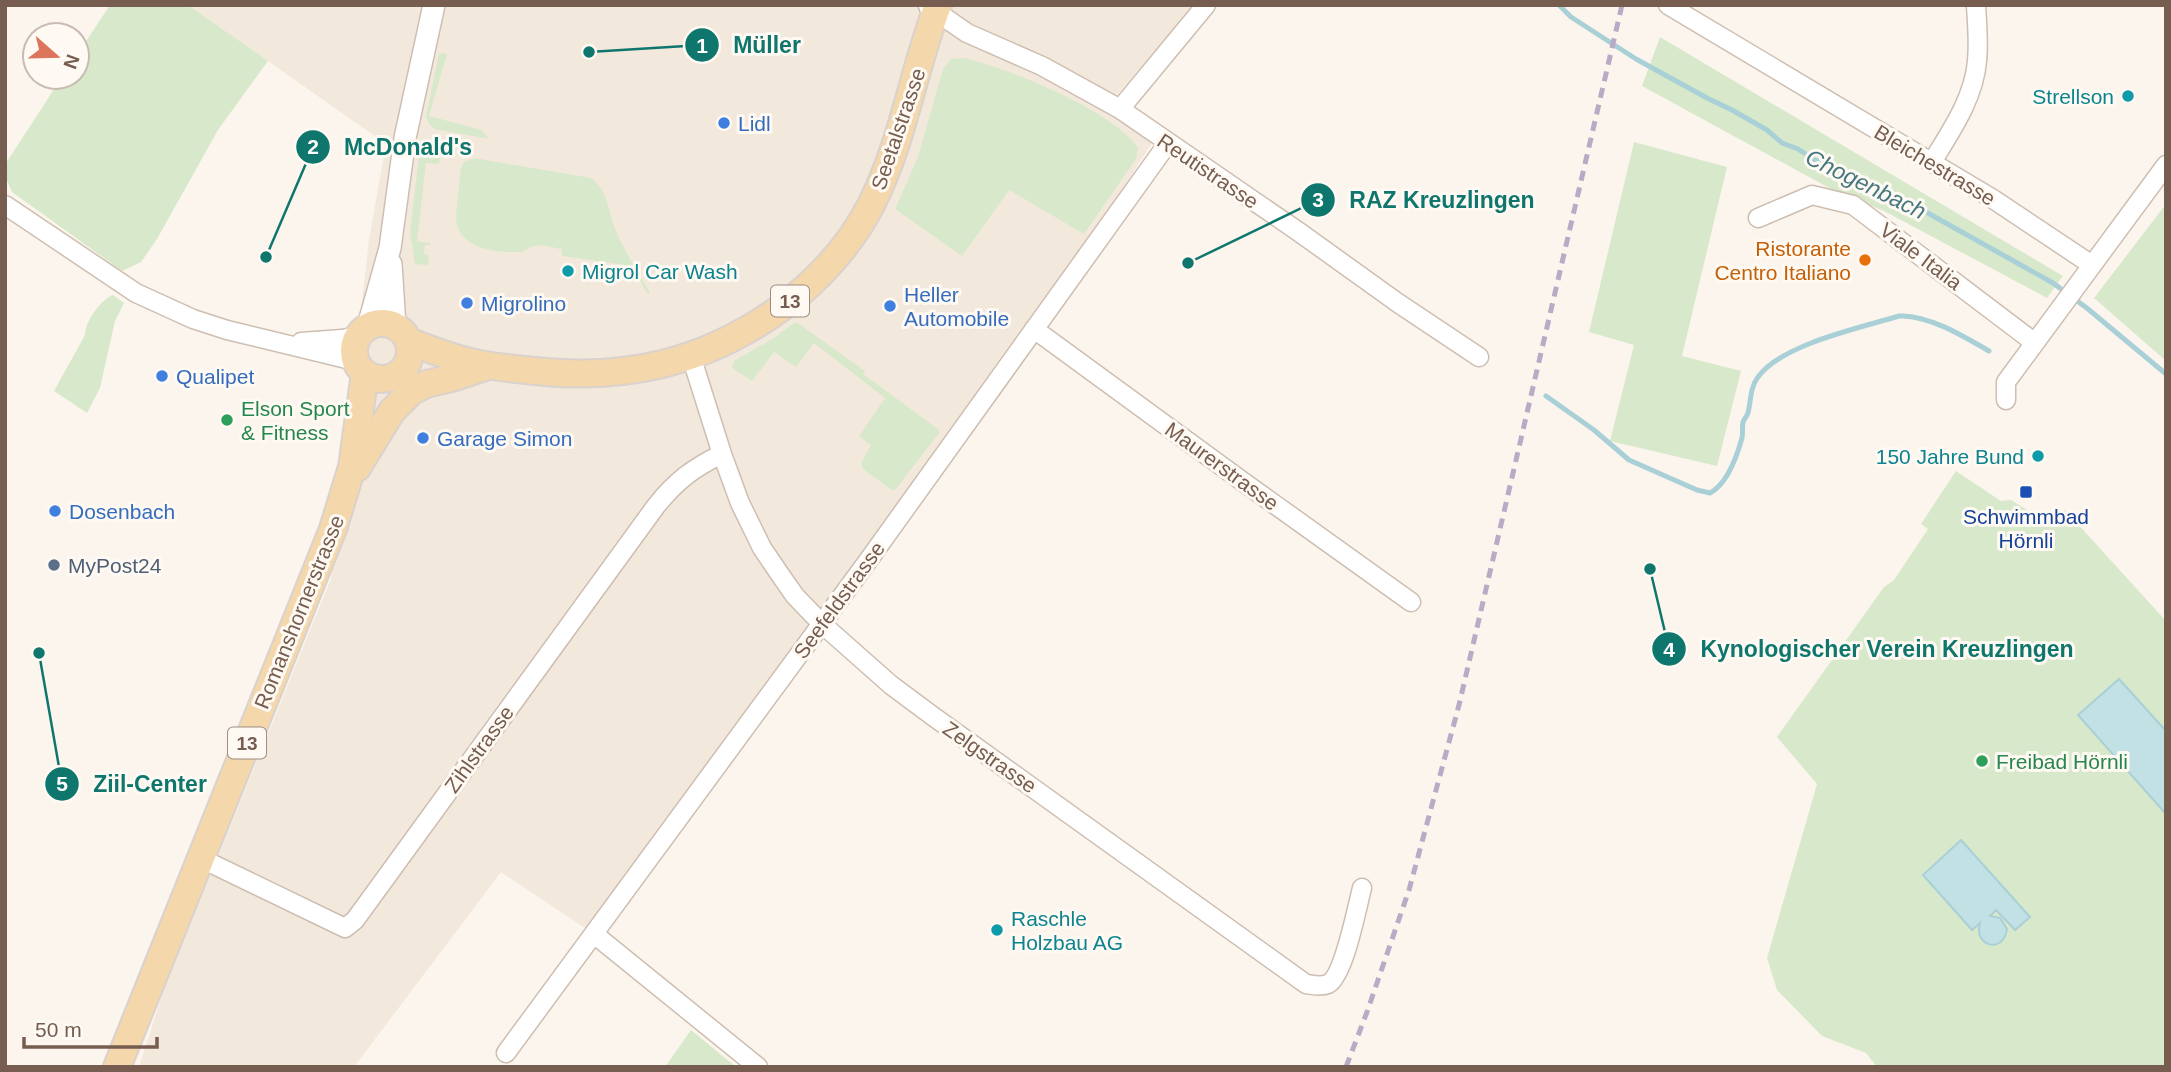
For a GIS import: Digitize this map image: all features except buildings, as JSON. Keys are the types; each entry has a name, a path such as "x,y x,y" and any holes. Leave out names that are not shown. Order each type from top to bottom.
{"main road":[{"name":"Seetalstrasse","path":"373,357 477,363 553,373 601,374 650,367 691,356 762,322 809,285 832,261 865,216 885,177 897,144 933,8"},
{"name":"13","path":"377,323 386,323 402,334 410,351 408,360 373,357 377,323"},
{"name":"Seetalstrasse","path":"402,334 477,363"},
{"name":"Romanshornerstrasse","path":"117,1067 333,529 350,474 373,357"},
{"name":"13","path":"350,474 401,400 426,384 452,378 477,363"}],"street":[{"name":"Romanshornerstrasse","path":"373,357 405,138 434,5"},
{"path":"1119,110 1206,5"},
{"name":"Bleichestrasse","path":"1668,5 1993,199 2092,265"},
{"path":"1932,162 1966,102 1973,83 1977,61 1976,5"},
{"name":"Reutistrasse","path":"933,8 967,33 1042,66 1119,110 1479,356"},
{"name":"Seefeldstrasse","path":"506,1054 822,624 1168,143"},
{"path":"2006,400 2006,382 2166,165"},
{"name":"Viale Italia","path":"1758,218 1812,195 1853,205 2035,343"},
{"path":"5,205 136,293 193,319 284,343 373,357"},
{"name":"Romanshornerstrasse","path":"390,248 402,334"},
{"name":"Maurerstrasse","path":"1034,329 1411,602"},
{"path":"284,343 324,341 373,357"},
{"name":"Zelgstrasse","path":"691,356 740,503 762,548 795,596 822,624 891,685 1306,984 1330,984 1336,976 1343,963 1362,888"},
{"name":"Zihlstrasse","path":"200,858 345,928 363,909 656,506 685,474 722,454"},
{"path":"594,934 758,1067"}],"shaded area":[{"path":"188,5 1194,5 1114,98 1158,133 1034,329 594,934 501,872 354,1067 139,1067 164,989 331,579 369,240 386,144"}],"green space":[{"path":"110,5 188,5 268,61 218,130 157,239 141,262 122,271 12,192 5,176 6,163 53,91 91,91 91,34"},
{"path":"1660,37 2063,276 2047,298 1884,211 1831,189 1642,86"},
{"path":"439,53 447,54 429,116 482,130 489,139 435,129 429,124 426,117"},
{"path":"963,58 1031,81 1084,106 1126,134 1138,148 1136,159 1084,234 1009,190 962,256 895,209 918,157 943,69 951,59"},
{"path":"1634,142 1727,167 1682,356 1741,371 1717,466 1610,441 1634,345 1589,332"},
{"path":"436,152 440,157 439,164 426,163 417,241 430,243 425,245 424,254 429,255 428,265 415,264 410,232 419,155"},
{"path":"474,158 591,178 601,188 619,237 650,293 648,294 633,272 619,264 562,256 562,249 544,246 509,252 488,249 469,241 457,226 456,215 461,168 464,162"},
{"path":"2166,204 2166,361 2094,298"},
{"path":"113,295 124,303 115,321 100,388 87,413 54,391 85,335 90,318 98,306"},
{"path":"795,322 865,371 863,374 938,429 939,433 895,490 864,470 861,464 871,445 859,436 885,398 814,343 796,367 774,352 752,381 732,368 734,361 774,338"},
{"name":"Freibad Hörnli","path":"1956,471 2001,501 2011,500 2048,523 2065,510 2166,621 2166,1067 1877,1067 1866,1053 1822,1036 1777,990 1767,958 1817,784 1777,737 1884,587 1894,580 1928,529 1921,524"},
{"path":"691,1030 736,1067 665,1067"}],"water":[{"path":"2119,679 2166,731 2166,814 2078,715"},
{"path":"1961,840 2030,917 2015,930 1996,910 1990,916 2000,918 2007,929 2001,942 1985,942 1979,931 1980,923 1972,930 1923,875"}],"waterway":[{"name":"Chogenbach","path":"1559,5 1571,17 1636,59 1767,130 1782,143 1926,212 2053,283 2166,374"},
{"path":"1546,396 1594,430 1629,460 1697,490 1710,493 1721,483 1734,461 1755,381 1769,365 1785,355 1823,339 1899,316 1910,316 1933,323 1989,351"}],"railway":[{"path":"1346,1067 1409,890 1459,705 1622,5"}],"place":[{"name":"Müller","path":"589,52"},
{"name":"Strellson","path":"2128,96"},
{"name":"Lidl","path":"724,123"},
{"name":"McDonald's","path":"266,257"},
{"name":"Ristorante Centro Italiano","path":"1865,260"},
{"name":"RAZ Kreuzlingen","path":"1188,263"},
{"name":"Migrol Car Wash","path":"568,271"},
{"name":"Migrolino","path":"467,303"},
{"name":"Heller Automobile","path":"890,306"},
{"name":"Qualipet","path":"162,376"},
{"name":"Elson Sport & Fitness","path":"227,420"},
{"name":"Garage Simon","path":"423,438"},
{"name":"150 Jahre Bund","path":"2038,456"},
{"name":"Schwimmbad Hörnli","path":"2026,492"},
{"name":"Dosenbach","path":"55,511"},
{"name":"MyPost24","path":"54,565"},
{"name":"Kynologischer Verein Kreuzlingen","path":"1650,569"},
{"name":"Ziil-Center","path":"39,653"},
{"name":"Freibad Hörnli","path":"1982,761"},
{"name":"Raschle Holzbau AG","path":"997,930"}]}
